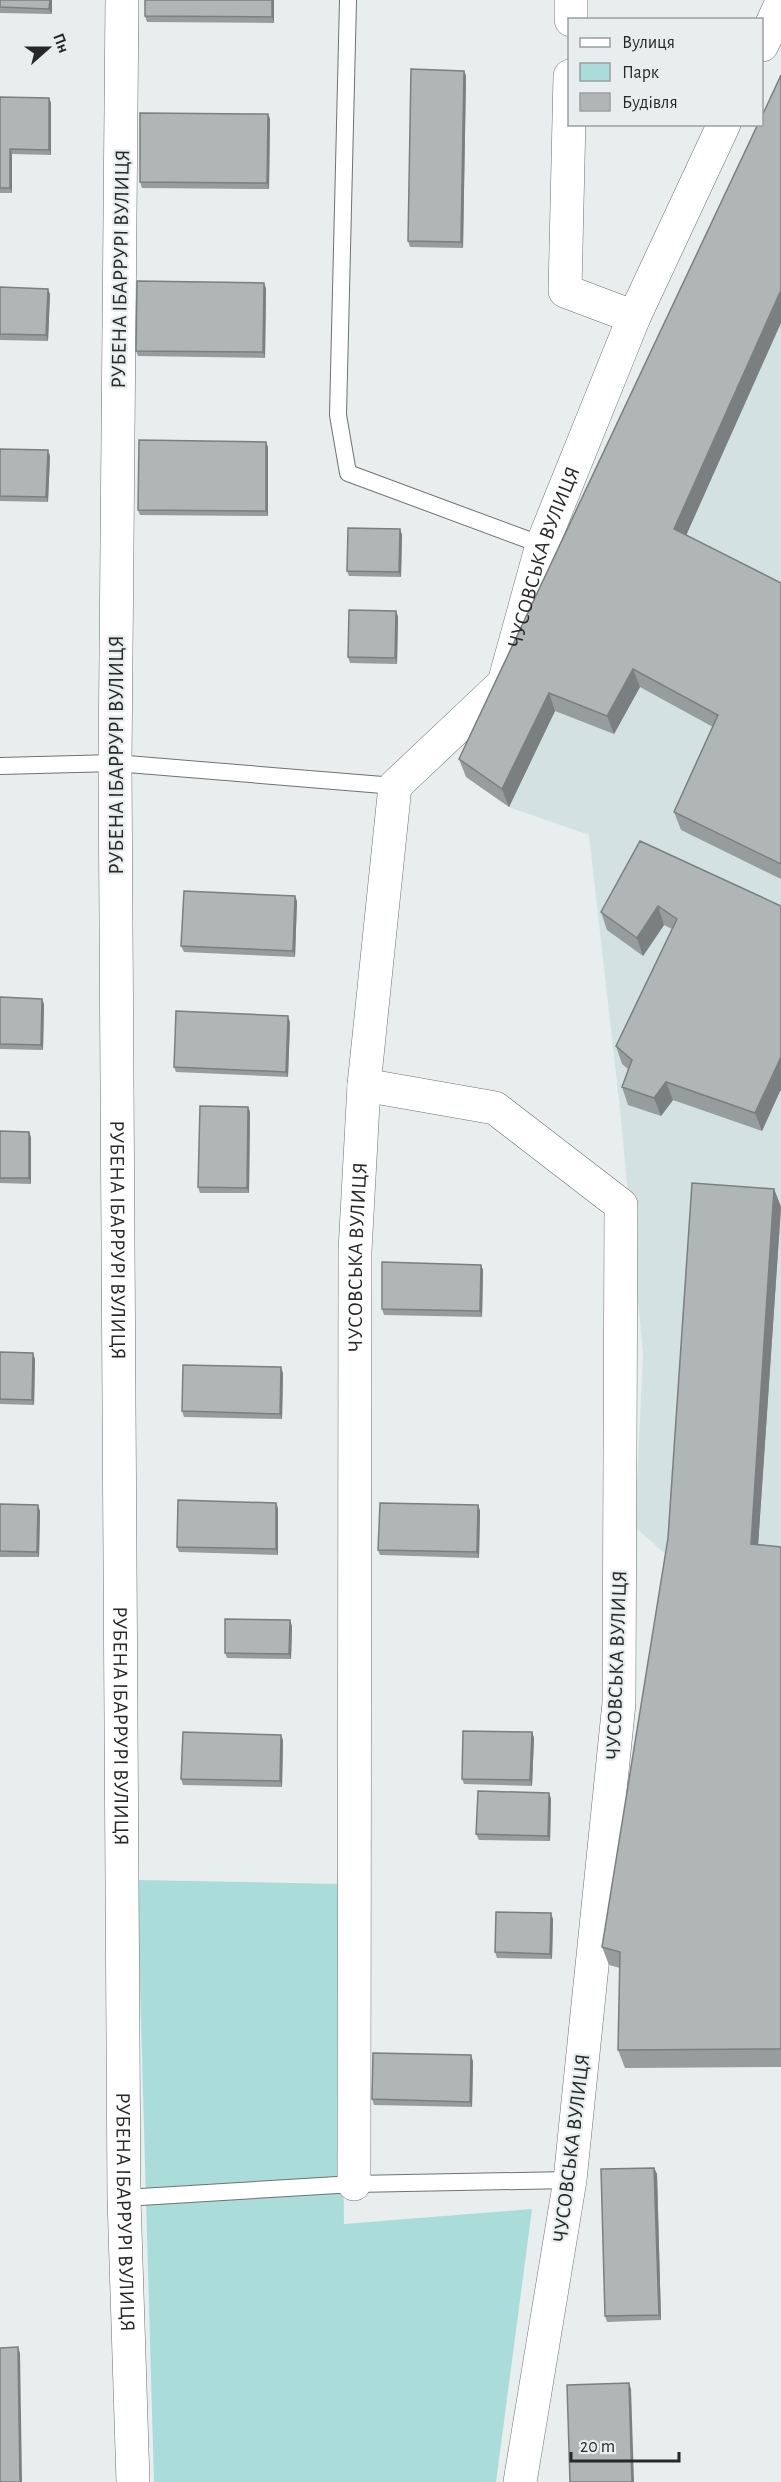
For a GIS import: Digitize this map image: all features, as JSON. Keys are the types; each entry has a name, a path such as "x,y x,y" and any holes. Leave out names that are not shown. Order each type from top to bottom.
{"street":[{"name":"РУБЕНА ІБАРРУРІ ВУЛИЦЯ","path":"122,0 115,763 124,2198 133,2482"},
{"path":"571,0 571,18"},
{"path":"763,43 781,4"},
{"path":"569,126 565,291 634,316"},
{"name":"ЧУСОВСЬКА ВУЛИЦЯ","path":"354,2184 355,1251 364,1085 395,786 504,683 542,544 634,316 723,126"},
{"name":"ЧУСОВСЬКА ВУЛИЦЯ","path":"364,1085 495,1108 621,1205 619,1703 570,2180 520,2482"}],"lane":[{"path":"348,0 338,415 348,473 542,544"},
{"path":"0,766 115,763 395,786"},
{"path":"124,2198 354,2184 570,2180"}],"shaded area":[{"path":"781,91 781,2067 625,2068 670,1558 635,1527 643,1354 620,1109 589,835 509,807 466,777"}],"green space":[{"path":"137,1880 340,1884 344,2224 532,2209 496,2482 154,2482"}],"building":[{"path":"0,0 50,0 49,9 0,7"},
{"path":"145,0 272,0 272,17 145,16"},
{"path":"411,69 464,71 461,242 408,241"},
{"path":"781,75 781,290 674,529 781,583 781,864 674,812 718,715 633,669 607,716 549,693 502,789 459,759 757,126 763,126 763,114"},
{"path":"0,97 49,98 49,150 10,149 10,188 0,188"},
{"path":"140,113 268,114 267,183 140,182"},
{"path":"137,281 264,283 263,352 136,351"},
{"path":"0,287 48,289 46,335 0,334"},
{"path":"139,440 266,442 266,511 138,510"},
{"path":"0,449 48,450 46,497 0,496"},
{"path":"348,528 400,529 399,572 347,571"},
{"path":"349,610 396,611 395,658 348,657"},
{"path":"640,841 781,906 781,1057 755,1113 666,1082 654,1098 622,1087 632,1060 616,1046 677,919 658,906 637,938 601,912"},
{"path":"184,891 295,896 293,951 181,946"},
{"path":"0,997 42,999 41,1045 0,1044"},
{"path":"176,1011 288,1016 286,1072 174,1067"},
{"path":"200,1106 248,1107 247,1188 198,1187"},
{"path":"0,1131 29,1132 29,1178 0,1178"},
{"path":"692,1183 774,1189 751,1544 781,1547 781,2049 618,2050 620,1952 602,1947 668,1538"},
{"path":"382,1262 481,1265 480,1311 382,1309"},
{"path":"0,1352 33,1353 32,1400 0,1399"},
{"path":"183,1365 281,1367 280,1414 182,1411"},
{"path":"178,1500 276,1503 276,1549 177,1547"},
{"path":"380,1503 478,1505 477,1552 378,1550"},
{"path":"0,1504 38,1505 37,1552 0,1551"},
{"path":"225,1619 290,1620 289,1654 225,1653"},
{"path":"463,1731 532,1732 530,1780 462,1779"},
{"path":"183,1732 281,1735 280,1781 181,1779"},
{"path":"478,1791 549,1793 548,1836 476,1834"},
{"path":"496,1912 551,1913 550,1954 495,1952"},
{"path":"373,2053 471,2055 470,2102 372,2099"},
{"path":"654,2168 659,2315 605,2316 601,2169"},
{"path":"18,2347 20,2482 0,2482 0,2348"},
{"path":"629,2383 632,2482 570,2482 567,2385"}]}
